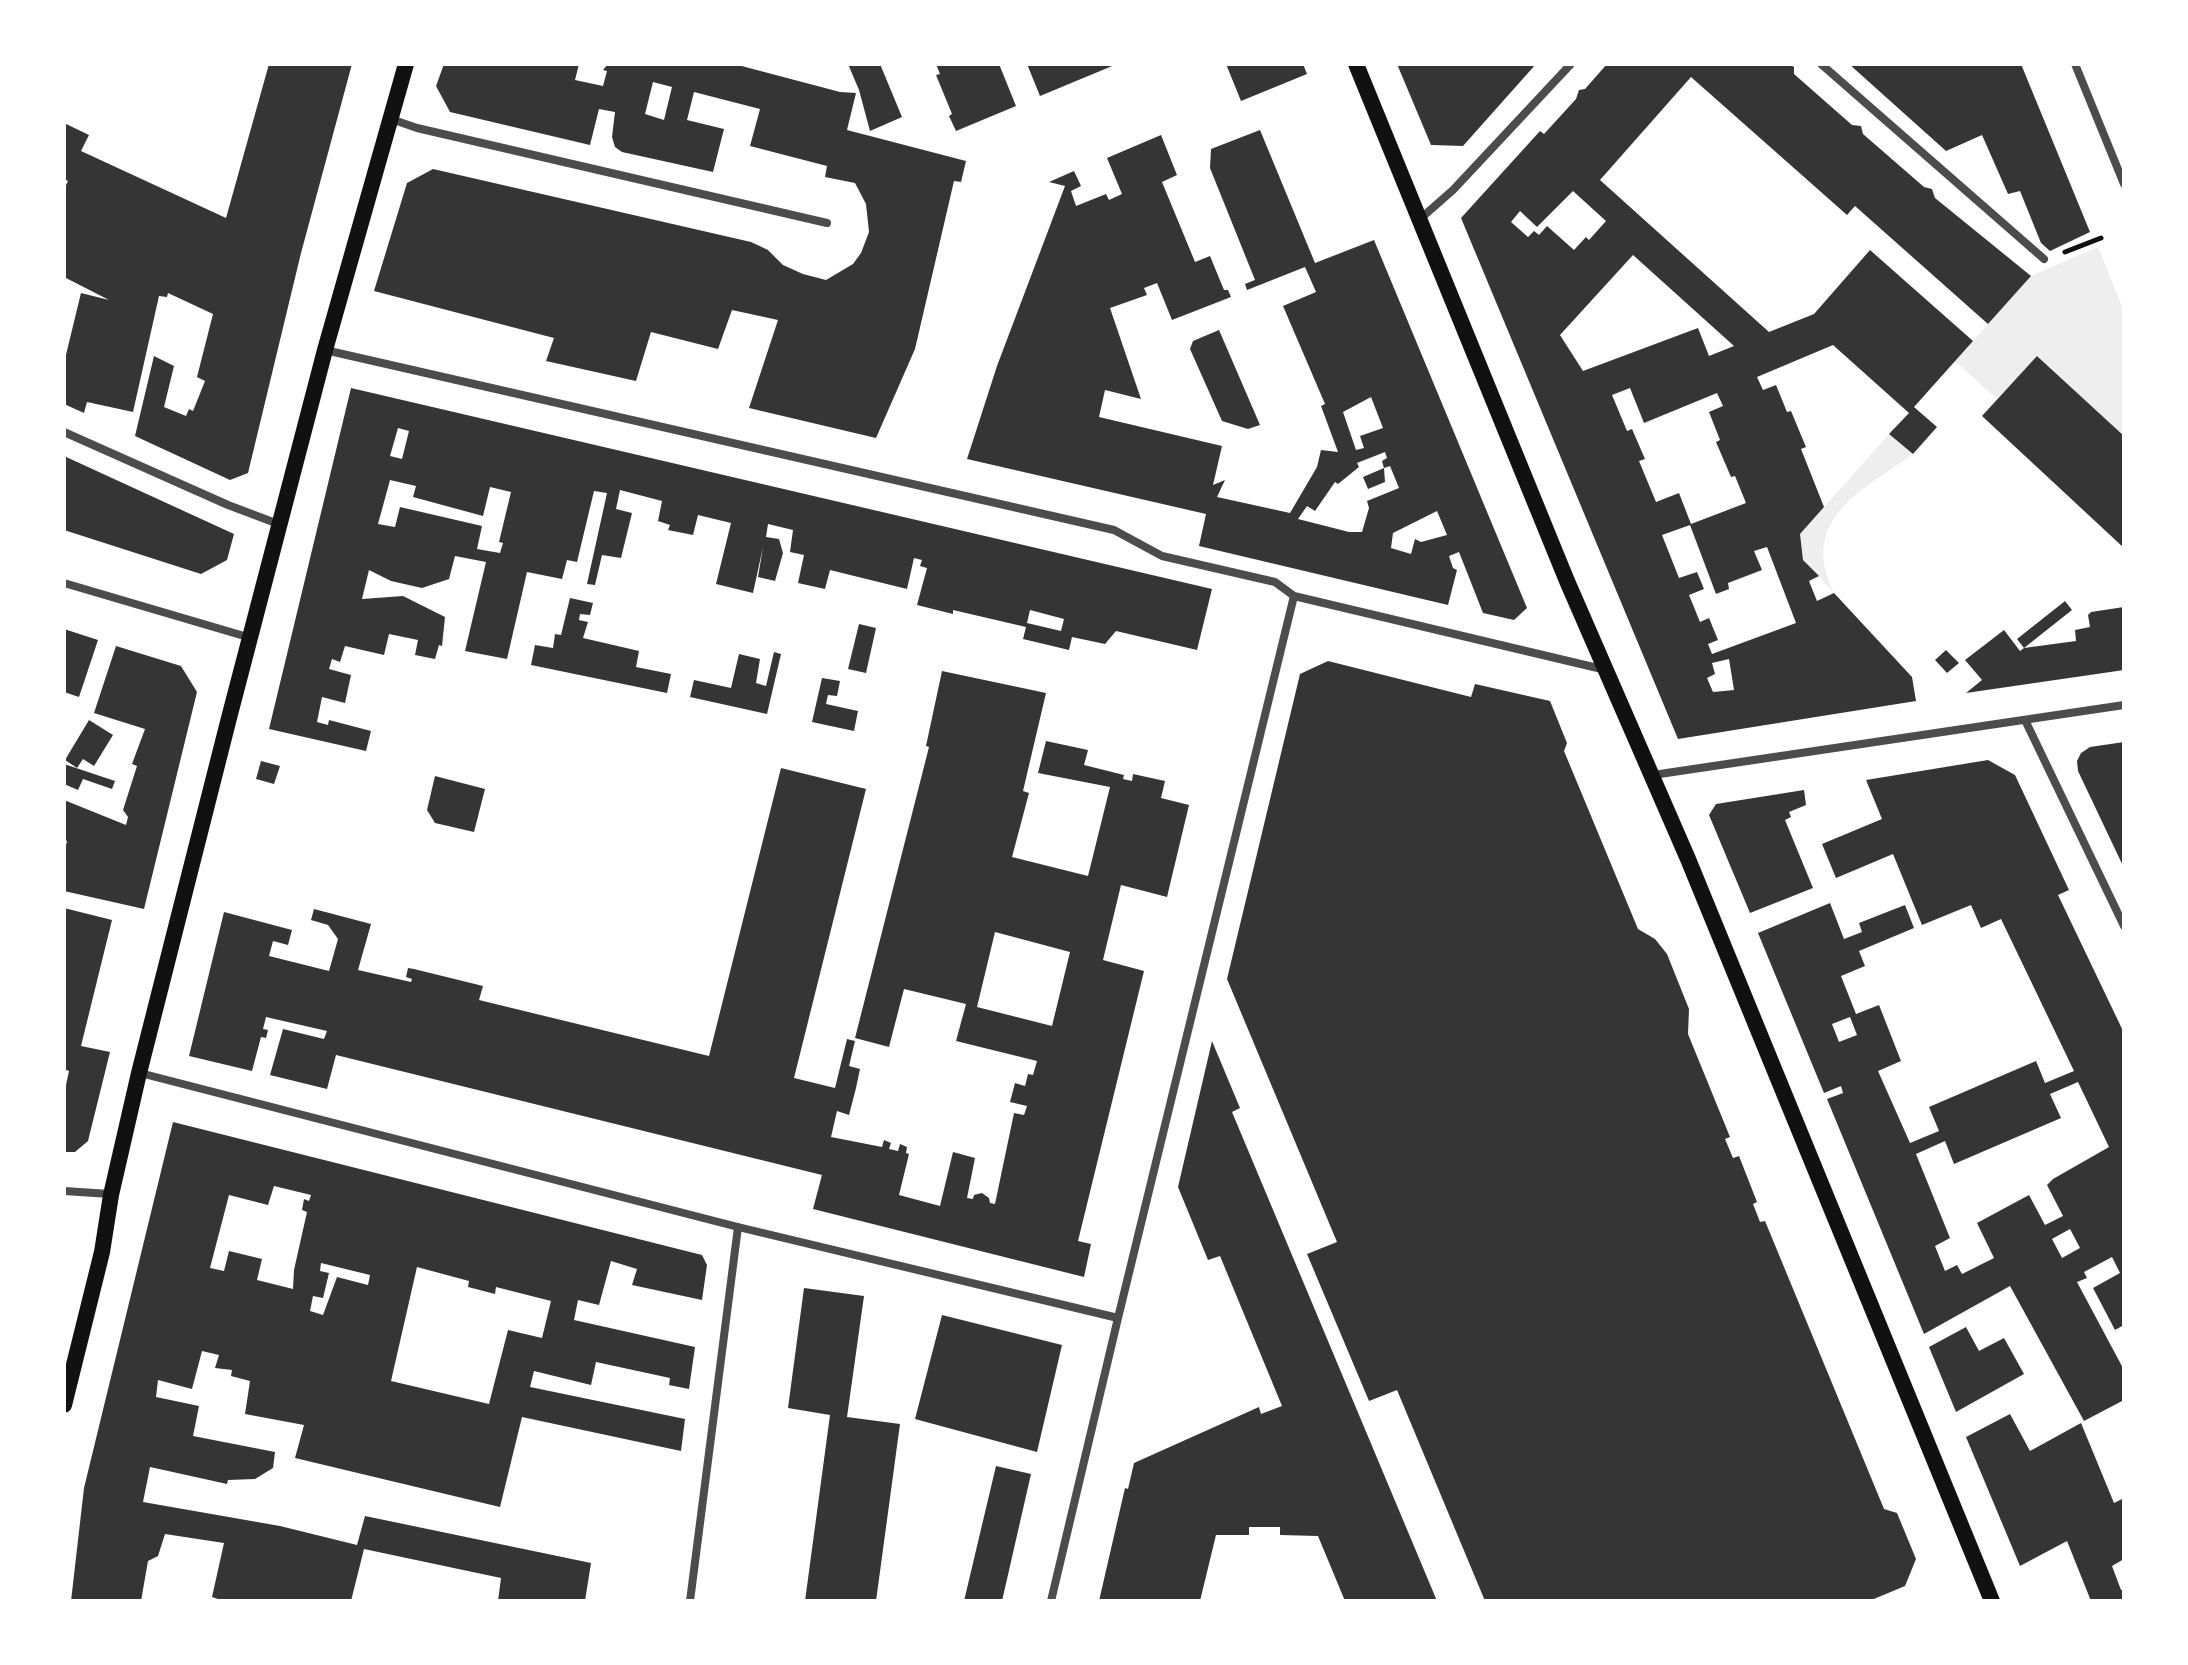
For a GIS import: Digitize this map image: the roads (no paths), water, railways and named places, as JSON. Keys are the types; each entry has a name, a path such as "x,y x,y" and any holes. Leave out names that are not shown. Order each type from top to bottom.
{"main road":[{"path":"64,1405 102,1252 111,1195 139,1073 325,350 406,64"},
{"path":"1356,64 1567,581 1653,775 1992,1601"}],"street":[{"path":"1420,219 1453,190 1571,64"},
{"path":"1821,64 2044,259"},
{"path":"2075,64 2124,184"},
{"path":"391,119 417,128 827,223"},
{"path":"325,350 1114,530 1162,556 1275,582 1294,596 1607,670"},
{"path":"64,432 228,505 281,525"},
{"path":"64,583 251,638"},
{"path":"1051,1601 1294,596"},
{"path":"1653,775 2124,705"},
{"path":"2025,720 2124,926"},
{"path":"139,1073 738,1227 1118,1318"},
{"path":"64,1191 111,1195"},
{"path":"690,1601 738,1227"}]}
